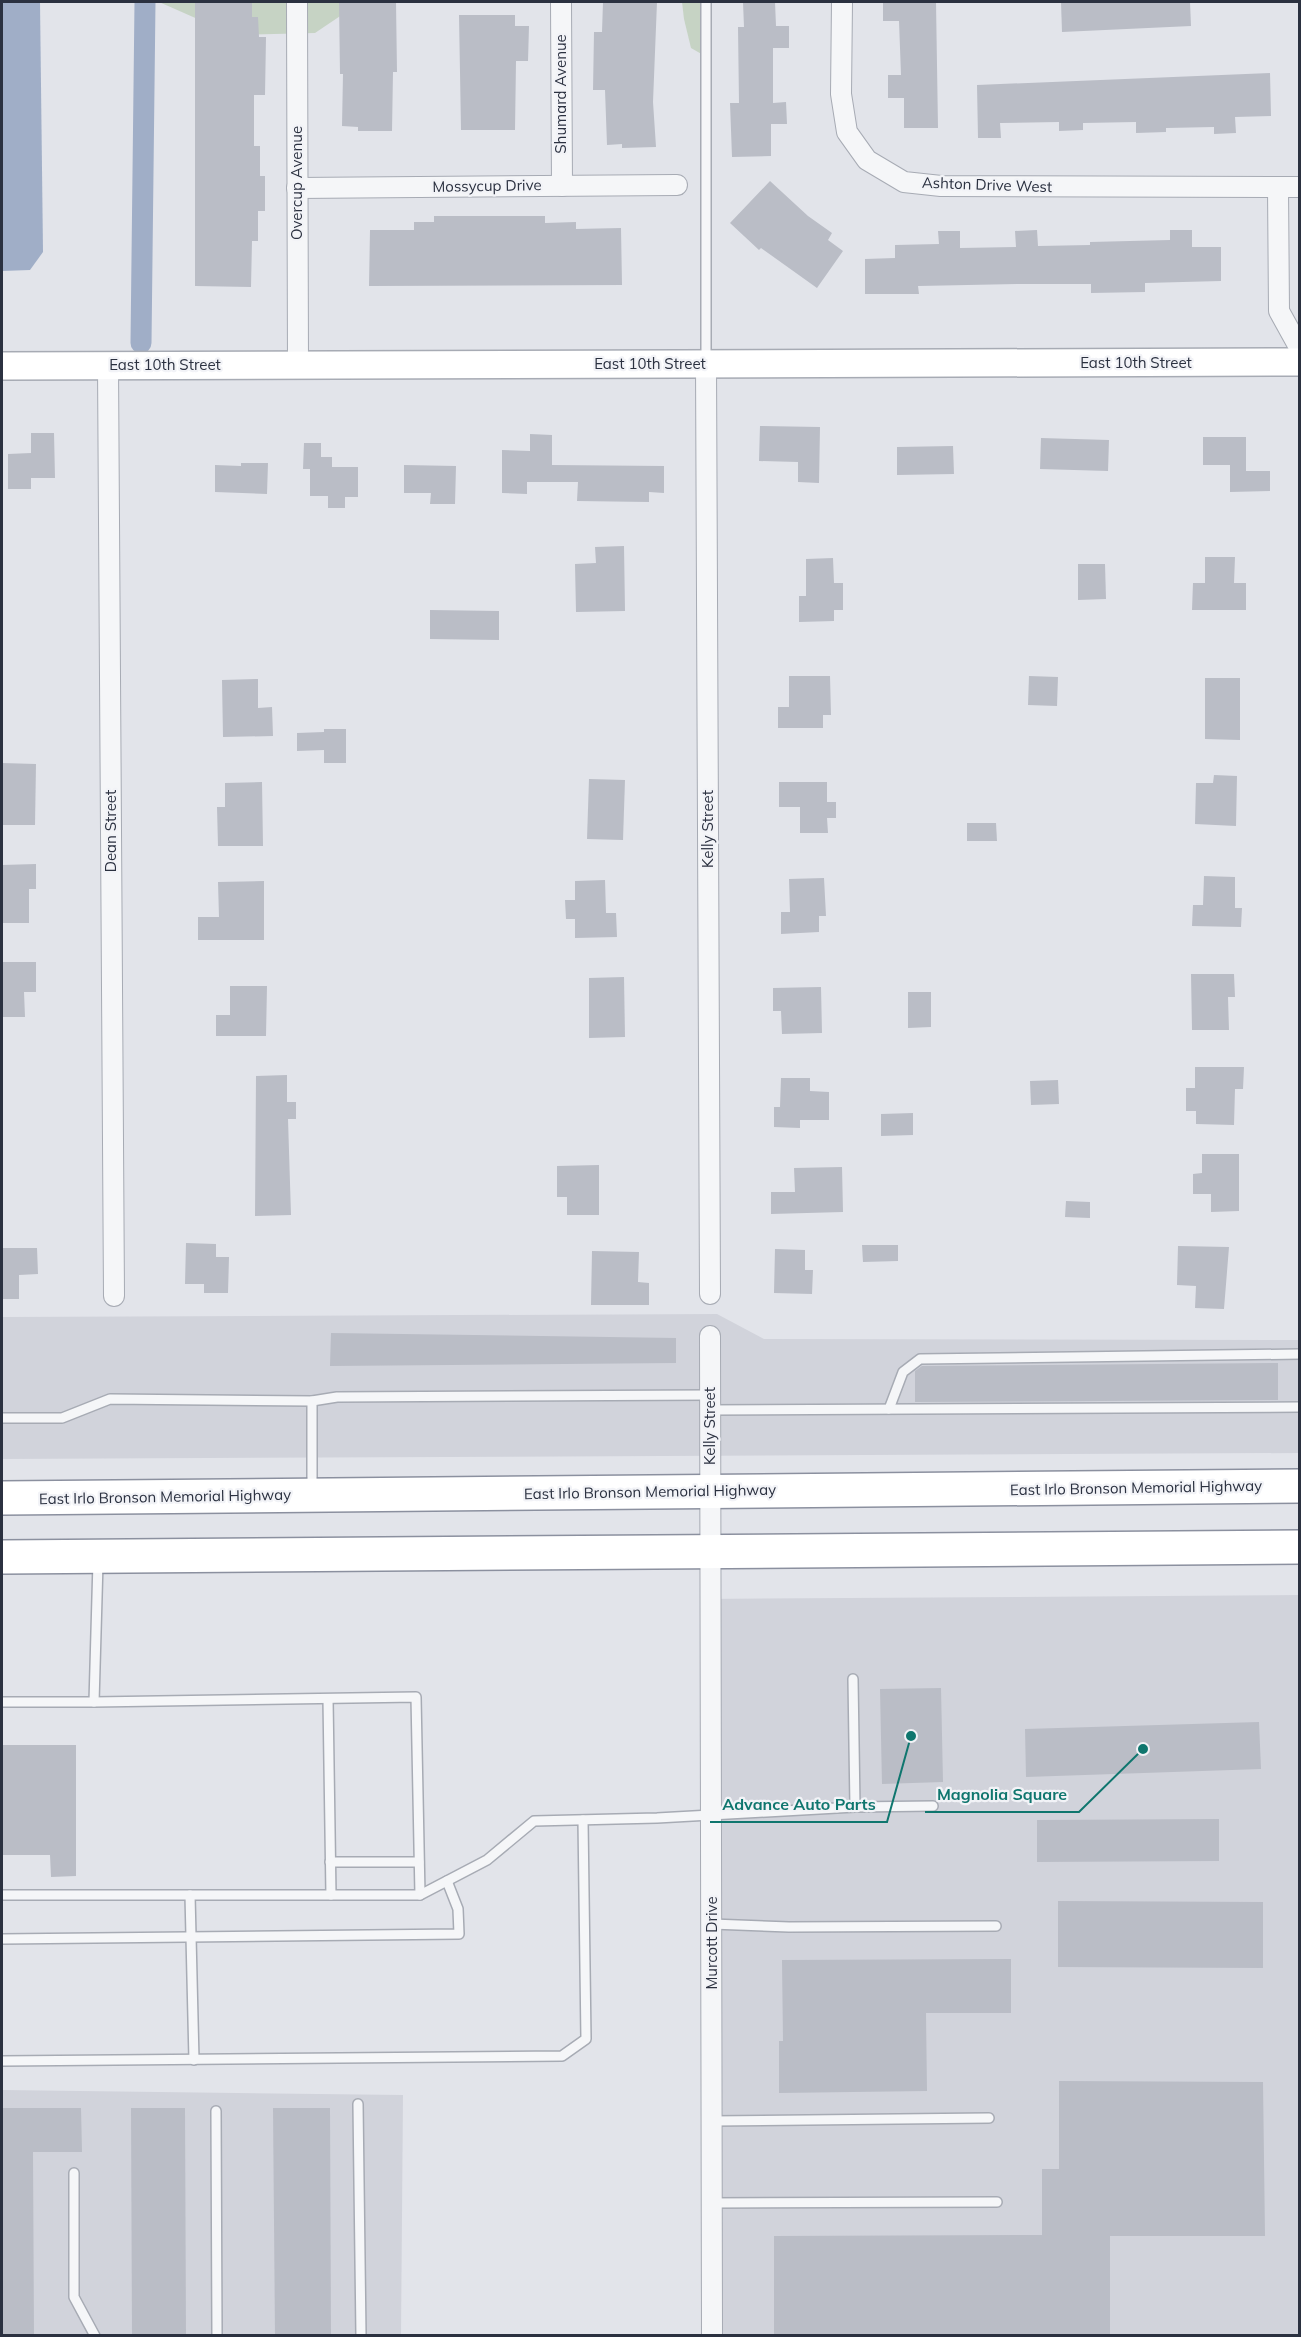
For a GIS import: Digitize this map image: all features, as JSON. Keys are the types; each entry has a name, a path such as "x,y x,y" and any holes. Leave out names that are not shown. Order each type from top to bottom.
{"highway":[{"name":"East Irlo Bronson Memorial Highway","path":"2,1498 1299,1486"},
{"path":"2,1557 1299,1547"}],"street":[{"name":"Overcup Avenue","path":"297,2 298,365"},
{"name":"Shumard Avenue","path":"561,2 562,186"},
{"name":"Ashton Drive West","path":"842,2 841,94 847,132 867,160 904,182 941,186 1299,188"},
{"name":"Mossycup Drive","path":"297,188 677,185"},
{"path":"1278,188 1279,311 1299,350"},
{"name":"East 10th Street","path":"2,366 1299,362"},
{"name":"Kelly Street","path":"706,364 710,1294"},
{"name":"Dean Street","path":"108,366 114,1296"},
{"name":"Kelly Street","path":"710,1336 711,1551"},
{"name":"Murcott Drive","path":"711,1551 712,2336"}],"lane":[{"path":"706,2 706,364"},
{"path":"889,1409 903,1372 920,1359 1299,1354"},
{"path":"2,1418 62,1418 110,1399 312,1401 337,1397 710,1403 889,1409 1299,1407"},
{"path":"312,1401 312,1495"},
{"path":"94,1702 98,1557"},
{"path":"853,1679 855,1807"},
{"path":"2,1702 328,1700 416,1697 420,1895"},
{"path":"328,1700 331,1895"},
{"path":"2,1895 420,1895 487,1860 534,1821 855,1807 933,1806"},
{"path":"2,2061 562,2056 586,2039 583,1820"},
{"path":"330,1862 419,1862"},
{"path":"2,1939 459,1934 458,1909 447,1881"},
{"path":"190,1894 194,2060"},
{"path":"712,1924 789,1927 996,1926"},
{"path":"358,2104 361,2336"},
{"path":"216,2111 217,2336"},
{"path":"712,2121 989,2118"},
{"path":"74,2174 74,2297 95,2336"},
{"path":"712,2203 997,2202"}],"shaded area":[{"path":"717,1314 764,1339 1299,1340 1299,1453 2,1459 2,1317"},
{"path":"1299,1595 1299,2335 718,2335 717,1905 722,1901 701,1599"},
{"path":"2,2090 403,2095 401,2335 2,2336"}],"green space":[{"path":"159,2 361,2 315,33 234,35"},
{"path":"682,2 705,2 705,56 691,48"}],"water":[{"path":"2,2 40,2 43,252 30,270 2,271"}],"building":[{"path":"195,2 252,2 252,17 258,17 259,37 266,37 265,95 254,95 254,146 260,146 260,176 265,176 265,211 258,211 258,241 252,241 251,287 195,286"},
{"path":"339,2 396,2 397,72 393,72 392,131 358,131 358,127 342,126 343,74 340,74"},
{"path":"603,2 657,2 653,102 656,147 622,148 622,144 607,145 605,90 593,90 594,32 602,32"},
{"path":"743,2 775,2 776,26 789,26 789,48 773,48 773,103 786,102 787,124 771,124 771,156 732,157 730,103 739,103 738,27 744,27"},
{"path":"883,2 936,2 938,128 904,128 904,98 888,98 888,75 901,75 899,21 883,21"},
{"path":"1061,2 1190,2 1191,26 1062,32"},
{"path":"459,15 515,15 515,26 529,26 528,61 516,61 515,130 461,130"},
{"path":"1270,73 1271,116 1235,117 1236,133 1214,134 1214,127 1166,128 1166,132 1136,133 1136,122 1083,123 1083,130 1059,131 1059,122 1000,123 1001,138 978,138 977,85"},
{"path":"770,181 808,216 832,233 828,240 843,251 817,288 761,248 759,250 730,223"},
{"path":"434,216 545,216 545,223 576,222 576,229 621,228 622,285 369,286 370,230 414,230 414,222 434,222"},
{"path":"1037,230 1038,246 1170,240 1170,230 1192,230 1192,247 1221,247 1221,281 1145,283 1145,292 1091,293 1091,284 1017,284 918,286 919,294 865,294 865,259 895,258 895,245 939,244 938,231 960,231 960,248 1016,247 1015,231"},
{"path":"760,426 820,427 819,483 798,482 798,462 759,461"},
{"path":"31,433 54,433 55,478 31,478 31,489 8,489 8,454 31,453"},
{"path":"530,434 552,435 552,465 664,466 664,493 649,492 649,502 577,501 578,482 527,482 527,494 502,493 502,450 530,451"},
{"path":"1203,437 1246,437 1246,471 1270,471 1270,491 1230,492 1230,465 1203,465"},
{"path":"1041,438 1109,440 1108,471 1040,469"},
{"path":"304,443 321,443 321,457 332,457 332,467 358,467 358,497 345,497 345,508 328,508 328,496 310,496 310,469 303,469"},
{"path":"953,446 954,474 897,475 897,447"},
{"path":"241,463 268,463 267,494 215,492 215,465 241,466"},
{"path":"404,465 456,466 455,504 430,504 431,493 404,493"},
{"path":"624,546 625,611 576,612 575,564 596,563 595,547"},
{"path":"1205,557 1235,557 1234,583 1246,583 1246,610 1192,610 1193,583 1205,583"},
{"path":"833,558 834,583 843,583 843,610 834,610 834,621 799,622 799,596 806,596 806,559"},
{"path":"1078,564 1105,564 1106,599 1078,600"},
{"path":"430,610 499,611 499,640 430,639"},
{"path":"789,676 830,676 831,715 823,715 823,728 778,728 778,707 789,707"},
{"path":"1029,676 1058,677 1057,706 1028,705"},
{"path":"1205,678 1240,678 1240,740 1205,739"},
{"path":"258,679 258,708 272,707 273,736 223,737 222,680"},
{"path":"324,729 346,729 346,763 324,763 324,750 297,751 297,733 324,732"},
{"path":"2,763 36,764 35,825 2,825"},
{"path":"1214,775 1237,776 1236,826 1195,824 1196,783 1213,783"},
{"path":"589,779 625,780 623,840 587,839"},
{"path":"262,782 263,846 218,846 217,807 225,807 225,783"},
{"path":"779,782 827,782 827,802 836,802 836,818 827,818 828,833 800,833 800,807 779,807"},
{"path":"967,823 996,823 997,841 967,841"},
{"path":"36,864 36,889 29,889 29,923 2,923 2,865"},
{"path":"1204,876 1235,877 1235,908 1242,908 1241,927 1192,926 1193,905 1203,905"},
{"path":"824,878 826,916 819,916 819,932 781,934 781,912 790,912 789,879"},
{"path":"605,880 606,913 616,913 617,937 575,938 575,919 566,919 565,900 575,900 575,881"},
{"path":"264,881 264,940 198,940 198,917 219,917 218,882"},
{"path":"2,962 36,962 36,992 24,992 25,1017 2,1017"},
{"path":"1191,974 1234,974 1235,997 1228,997 1229,1030 1192,1030"},
{"path":"624,977 625,1037 589,1038 589,978"},
{"path":"230,986 267,986 266,1036 216,1036 216,1015 230,1015"},
{"path":"821,987 822,1033 782,1034 781,1011 773,1011 773,988"},
{"path":"908,992 931,992 931,1027 908,1028"},
{"path":"1195,1067 1244,1067 1243,1089 1235,1089 1234,1125 1196,1124 1196,1111 1186,1111 1186,1088 1195,1088"},
{"path":"287,1075 287,1102 296,1102 296,1119 288,1119 291,1215 255,1216 256,1076"},
{"path":"781,1078 810,1078 810,1091 829,1092 829,1120 800,1120 800,1128 774,1127 774,1107 780,1107"},
{"path":"1058,1080 1059,1104 1031,1105 1030,1081"},
{"path":"913,1113 913,1135 881,1136 881,1114"},
{"path":"1202,1154 1239,1154 1239,1211 1211,1212 1211,1194 1193,1194 1193,1174 1202,1173"},
{"path":"599,1165 599,1215 567,1215 567,1197 557,1197 557,1166"},
{"path":"842,1167 843,1212 771,1214 771,1192 795,1192 794,1168"},
{"path":"1066,1201 1090,1202 1090,1218 1065,1217"},
{"path":"186,1243 216,1244 216,1257 229,1257 228,1293 204,1293 204,1284 185,1284"},
{"path":"862,1245 898,1245 898,1261 863,1262"},
{"path":"1178,1246 1229,1247 1224,1309 1195,1308 1196,1286 1177,1285"},
{"path":"2,1248 37,1248 38,1274 19,1275 19,1299 2,1299"},
{"path":"775,1249 805,1250 805,1270 813,1270 812,1294 774,1293"},
{"path":"592,1251 639,1252 638,1282 649,1283 649,1305 591,1305"},
{"path":"331,1333 676,1338 676,1363 330,1366"},
{"path":"1278,1363 1278,1400 915,1402 915,1371 922,1366"},
{"path":"941,1688 943,1782 882,1784 880,1689"},
{"path":"1259,1722 1261,1769 1026,1777 1025,1729"},
{"path":"2,1745 76,1745 76,1876 51,1877 50,1855 2,1855"},
{"path":"1219,1819 1219,1861 1037,1862 1037,1820"},
{"path":"1058,1901 1263,1902 1263,1968 1058,1967"},
{"path":"1011,1959 1011,2013 926,2013 927,2091 779,2093 779,2041 783,2041 782,1960"},
{"path":"1059,2081 1263,2082 1265,2236 1110,2236 1110,2336 774,2336 774,2236 1042,2235 1042,2169 1059,2169"},
{"path":"2,2108 81,2108 82,2152 33,2152 34,2336 2,2336"},
{"path":"131,2108 185,2108 186,2336 132,2336"},
{"path":"273,2108 330,2108 331,2336 275,2336"}],"waterway":[{"path":"141,343 145,2"}],"place":[{"name":"Advance Auto Parts","path":"911,1736"},
{"name":"Magnolia Square","path":"1143,1749"}]}
